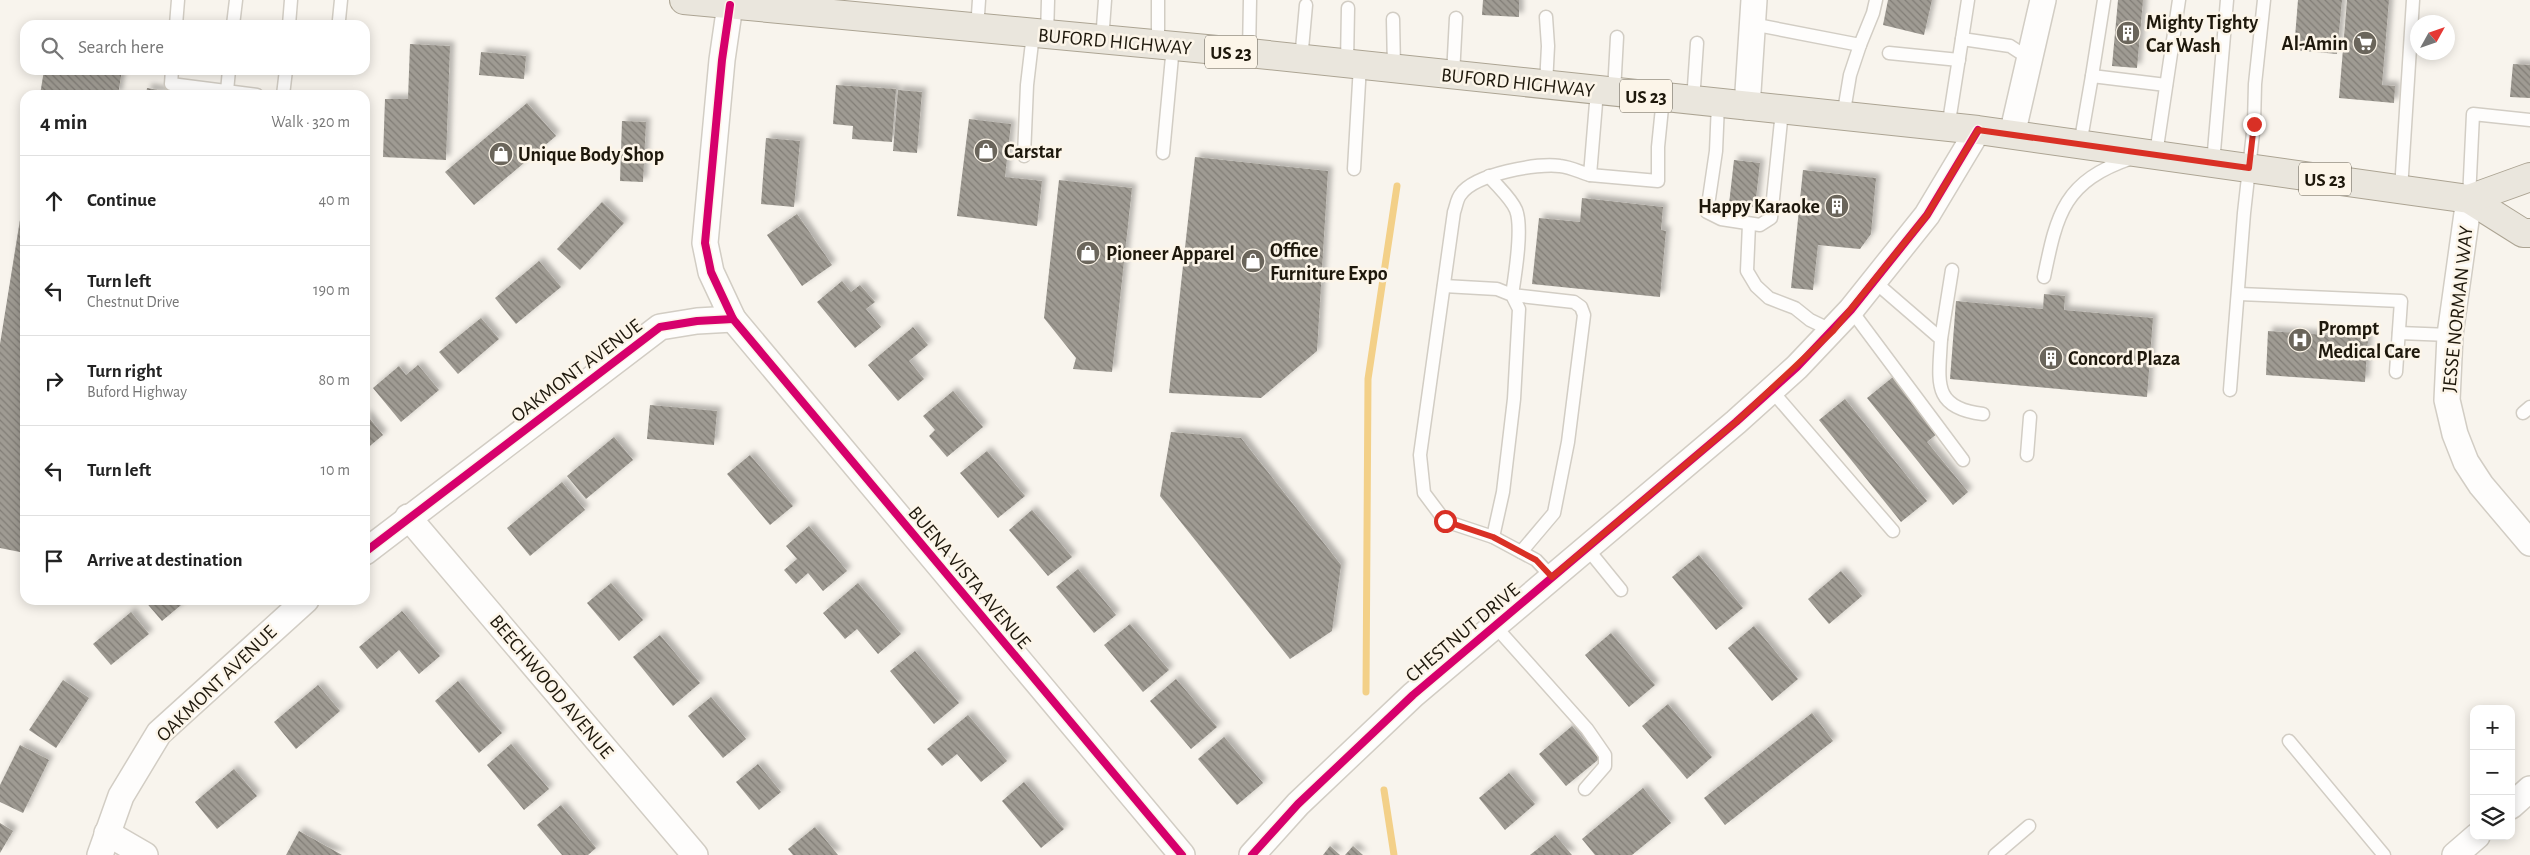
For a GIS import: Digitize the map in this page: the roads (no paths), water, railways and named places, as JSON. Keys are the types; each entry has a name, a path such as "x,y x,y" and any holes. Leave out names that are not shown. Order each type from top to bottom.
{"main road":[{"name":"BUFORD HIGHWAY","path":"684,0 850,9 977,29 1250,53 1302,60 1546,84 1747,108 1978,130 2469,199 2523,233 2530,234"},
{"name":"BUFORD HIGHWAY","path":"2469,199 2530,177"}],"street":[{"path":"2012,135 2043,0"},
{"path":"721,3 722,60 704,243 711,272 733,319"},
{"path":"1747,108 1753,12"},
{"name":"CHESTNUT DRIVE","path":"1252,855 1298,804 1413,695 1772,391 1833,331 1875,282 1927,215 1978,130"},
{"name":"JESSE NORMAN WAY","path":"2469,199 2450,335 2446,400 2455,434 2466,462 2481,485 2530,543"},
{"name":"OAKMONT AVENUE","path":"370,548 660,327 698,321 733,319"},
{"name":"BUENA VISTA AVENUE","path":"733,319 1182,855"},
{"name":"BEECHWOOD AVENUE","path":"408,518 695,855"},
{"name":"OAKMONT AVENUE","path":"104,844 121,796 159,733 300,605"},
{"path":"2515,802 2530,789"},
{"path":"2455,855 2472,840"},
{"path":"104,844 145,855"}],"lane":[{"path":"176,20 178,0"},
{"path":"234,20 236,0"},
{"path":"290,20 291,0"},
{"path":"339,20 341,0"},
{"path":"977,29 979,0"},
{"path":"1024,156 1027,85 1048,0"},
{"path":"1102,41 1105,0"},
{"path":"1158,0 1165,45 1163,153"},
{"path":"1250,0 1250,53"},
{"path":"1843,117 1850,75 1876,0"},
{"path":"1948,128 1968,0"},
{"path":"2080,144 2104,0"},
{"path":"2044,277 2052,238 2062,208 2075,191 2091,178 2126,160 2150,154 2166,85 2179,0"},
{"path":"2213,163 2227,0"},
{"path":"2230,390 2254,124 2255,84 2264,0"},
{"path":"2400,190 2413,0"},
{"path":"1302,60 1306,5"},
{"path":"1348,8 1353,64 1354,169"},
{"path":"1753,12 1860,45"},
{"path":"1546,17 1548,46 1546,84"},
{"path":"1452,74 1456,18"},
{"path":"1393,19 1394,68"},
{"path":"1590,175 1617,37"},
{"path":"1962,39 2010,46 2030,58"},
{"path":"1697,43 1716,152 1708,212 1721,219 1749,224 1760,225 1771,218 1782,111"},
{"path":"1889,53 1959,60"},
{"path":"172,75 171,84 220,90"},
{"path":"228,90 229,75"},
{"path":"284,90 285,75"},
{"path":"2092,76 2166,85"},
{"path":"1552,577 1536,560 1493,537 1445,521 1424,493 1420,456 1454,212 1460,194 1473,184 1489,176 1517,170 1560,166 1590,175 1658,181 1658,147 1663,98"},
{"path":"2469,199 2473,114 2530,120"},
{"path":"1489,176 1516,208 1518,218 1517,262 1512,295 1519,309 1514,399 1503,492 1493,537"},
{"path":"1749,224 1747,271 1756,286 1769,298 1795,308 1810,320 1833,331"},
{"path":"1952,270 1941,339 1939,381 1944,398 1954,408 1983,414"},
{"path":"1875,282 1941,339"},
{"path":"1444,286 1498,289 1512,295 1574,302 1581,307 1584,315 1568,442 1554,513 1521,552"},
{"path":"2238,294 2401,301 2396,372"},
{"path":"1852,310 1963,460"},
{"path":"2399,333 2450,335"},
{"path":"1772,391 1893,531"},
{"path":"2027,455 2030,417"},
{"path":"1586,547 1621,590"},
{"path":"1494,626 1588,729 1603,749 1607,761 1605,766 1585,789"},
{"path":"2289,741 2384,855"},
{"path":"1995,855 2029,826"}],"waterway":[{"path":"1366,692 1368,379 1397,186"},
{"path":"1384,790 1394,855"}],"place":[{"name":"Mighty Tighty Car Wash","path":"2128,33"},
{"name":"Al-Amin","path":"2365,43"},
{"name":"Carstar","path":"986,151"},
{"name":"Unique Body Shop","path":"501,154"},
{"name":"Happy Karaoke","path":"1837,206"},
{"name":"Pioneer Apparel","path":"1088,253"},
{"name":"Office Furniture Expo","path":"1253,261"},
{"name":"Prompt Medical Care","path":"2300,340"},
{"name":"Concord Plaza","path":"2051,358"}]}
